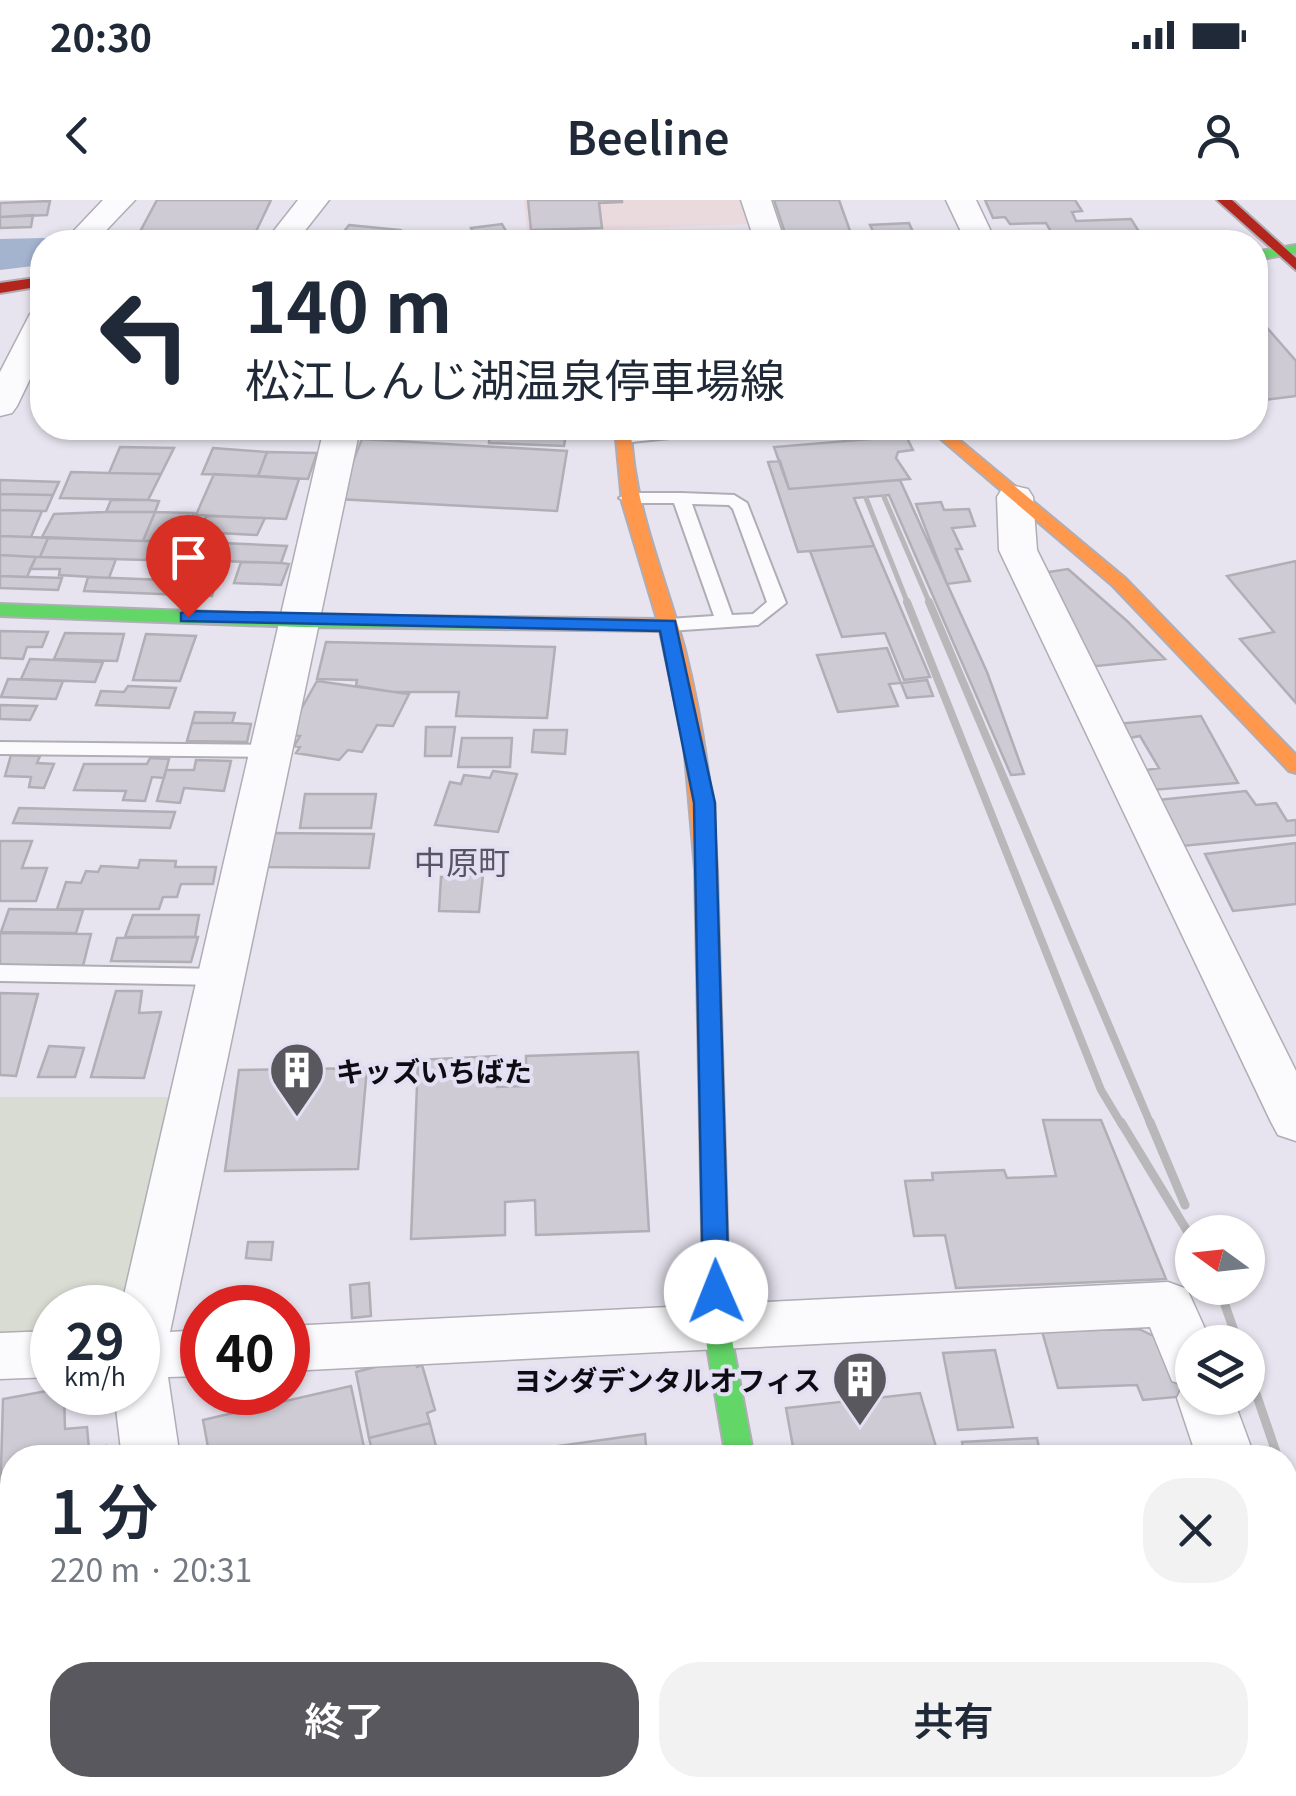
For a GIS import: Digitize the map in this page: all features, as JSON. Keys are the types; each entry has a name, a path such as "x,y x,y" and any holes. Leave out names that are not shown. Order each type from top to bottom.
{"main road":[{"path":"1224,200 1260,230"},
{"path":"1268,237 1290,255"},
{"path":"0,288 30,284"},
{"path":"623,440 628,498 668,625 704,803 717,1329 738,1445"},
{"path":"950,440 1119,582 1296,768"},
{"path":"0,610 300,621 668,625"}],"street":[{"path":"81,230 84,200"},
{"path":"90,230 120,200"},
{"path":"290,230 314,200"},
{"path":"756,200 766,230"},
{"path":"961,200 975,230"},
{"path":"0,406 30,345"},
{"path":"154,1285 339,440"},
{"path":"1015,497 1018,550 1296,1122"},
{"path":"310,1348 1168,1304 1176,1325"},
{"path":"0,1356 30,1355"},
{"path":"145,1415 149,1445"},
{"path":"1211,1415 1221,1445"}],"lane":[{"path":"628,498 734,500 741,507 777,603 758,619 668,625"},
{"path":"681,498 725,622"},
{"path":"0,748 272,751"},
{"path":"0,973 221,978"}],"shaded area":[{"path":"524,200 746,200 753,224 584,230 527,230"},
{"path":"0,1097 171,1097 128,1285 30,1285 30,1337 0,1338"}],"water":[{"path":"30,238 30,266 0,270 0,239"}],"building":[{"path":"157,200 271,200 257,230 141,230"},
{"path":"528,200 622,202 599,203 602,228 531,230"},
{"path":"774,200 839,200 850,230 784,230"},
{"path":"985,200 1075,200 1082,211 1072,212 1076,221 1131,219 1138,230 1050,230 1046,223 1010,224 1005,217 993,218"},
{"path":"50,201 47,215 0,217 0,203"},
{"path":"33,215 31,227 0,228 0,217"},
{"path":"909,223 912,230 872,230 870,225"},
{"path":"502,224 505,230 472,230"},
{"path":"349,225 400,230 345,230"},
{"path":"1268,329 1296,361 1296,396 1268,399"},
{"path":"362,440 567,451 557,511 338,499"},
{"path":"489,440 565,440 564,446 489,443"},
{"path":"908,440 913,450 898,452 896,458 910,479 789,489 774,447"},
{"path":"120,447 174,448 161,474 109,473"},
{"path":"213,448 267,452 258,476 202,474"},
{"path":"267,452 317,453 308,479 258,476"},
{"path":"780,461 789,489 900,480 987,672 1024,774 1011,775 889,495 854,498 874,546 798,552 768,462"},
{"path":"71,472 161,474 148,500 60,498"},
{"path":"214,474 299,479 286,519 196,515"},
{"path":"0,480 59,482 53,495 0,494"},
{"path":"0,494 53,495 46,511 42,511 0,510"},
{"path":"111,500 159,501 155,512 106,512"},
{"path":"941,502 944,510 969,509 975,526 952,528 970,581 947,584 916,504"},
{"path":"0,510 42,511 31,537 0,536"},
{"path":"155,512 143,541 42,537 54,514"},
{"path":"155,512 194,513 182,541 143,541"},
{"path":"206,516 265,518 257,535 200,532"},
{"path":"0,536 48,538 40,557 36,557 0,555"},
{"path":"48,538 155,541 146,560 40,557"},
{"path":"199,542 287,546 281,563 192,560"},
{"path":"874,546 930,677 904,680 885,633 842,637 810,551"},
{"path":"0,555 36,557 27,577 0,576"},
{"path":"36,557 116,559 109,578 59,575 60,569 30,569"},
{"path":"1296,561 1296,703 1240,639 1274,632 1227,576"},
{"path":"241,562 289,564 281,585 234,583"},
{"path":"1068,569 1165,659 1087,667 1042,573"},
{"path":"0,576 62,578 58,590 0,588"},
{"path":"88,577 216,582 212,596 84,591"},
{"path":"0,631 48,632 42,647 27,647 23,659 0,658"},
{"path":"65,633 124,634 117,661 54,659"},
{"path":"146,634 196,636 180,681 133,680"},
{"path":"326,642 555,647 547,718 456,716 459,692 394,692 356,686 357,680 317,679"},
{"path":"887,648 901,683 889,684 898,706 838,712 817,655"},
{"path":"30,659 103,662 95,682 21,679"},
{"path":"8,679 63,681 56,699 1,697"},
{"path":"927,680 933,696 907,698 901,683"},
{"path":"317,681 409,694 393,726 377,725 362,752 348,750 339,760 296,753 300,747 294,746 300,736 287,734"},
{"path":"128,686 176,688 169,708 96,705 101,691 124,692"},
{"path":"0,705 37,706 30,720 0,719"},
{"path":"195,712 235,713 232,723 192,723"},
{"path":"1201,716 1238,783 1151,790 1140,771 1159,768 1140,736 1124,739 1116,724"},
{"path":"192,723 251,724 247,742 187,741"},
{"path":"426,727 455,727 451,756 425,756"},
{"path":"534,730 567,730 565,754 532,752"},
{"path":"462,738 512,738 510,767 458,767"},
{"path":"11,755 40,756 37,763 54,764 44,788 29,787 31,777 5,776"},
{"path":"150,758 169,759 164,778 152,777 145,801 123,800 126,791 74,790 84,764 147,764"},
{"path":"196,760 231,761 224,791 184,788 180,803 157,801 166,770 194,770"},
{"path":"493,771 517,774 498,832 435,825 450,782 461,784 464,775 490,778"},
{"path":"1246,791 1256,805 1276,803 1287,821 1296,820 1296,835 1182,846 1157,800"},
{"path":"305,794 376,794 371,828 300,828"},
{"path":"19,808 175,812 170,828 13,823"},
{"path":"272,833 374,834 369,868 265,867"},
{"path":"0,841 32,841 22,868 47,868 36,901 0,901"},
{"path":"1296,843 1296,904 1233,911 1205,854"},
{"path":"140,860 176,861 175,867 216,867 213,884 181,884 177,897 163,897 159,909 57,909 66,882 81,883 86,871 98,872 101,866 138,868"},
{"path":"483,875 479,912 439,911 441,877"},
{"path":"9,909 83,910 76,933 1,932"},
{"path":"133,915 199,915 195,937 125,937"},
{"path":"0,933 91,934 83,966 0,965"},
{"path":"198,937 191,962 111,961 117,938"},
{"path":"116,991 142,991 139,1013 161,1012 144,1078 91,1077"},
{"path":"0,993 38,994 16,1076 0,1075"},
{"path":"49,1046 84,1048 75,1077 38,1077"},
{"path":"638,1052 649,1231 536,1235 535,1200 505,1202 505,1235 411,1239 418,1060 497,1056 497,1087 526,1086 526,1056"},
{"name":"キッズいちばた","path":"367,1068 358,1169 225,1171 239,1070"},
{"path":"1043,1120 1101,1120 1166,1279 956,1288 945,1235 914,1236 905,1181 933,1180 932,1173 1004,1170 1007,1178 1056,1176"},
{"path":"248,1242 273,1242 271,1260 246,1258"},
{"path":"369,1283 371,1316 352,1318 350,1285"},
{"path":"1139,1329 1174,1346 1175,1397 1143,1400 1137,1385 1058,1388 1042,1331"},
{"path":"995,1350 1013,1427 958,1430 943,1353"},
{"path":"413,1357 417,1367 422,1365 435,1410 427,1413 430,1423 369,1438 356,1372"},
{"path":"351,1386 363,1445 208,1445 203,1420 225,1415 310,1415 310,1395"},
{"name":"ヨシダデンタルオフィス","path":"920,1393 935,1445 793,1445 786,1408"},
{"path":"30,1394 30,1415 65,1415 65,1429 87,1427 89,1445 2,1445 3,1399"},
{"path":"430,1423 436,1445 371,1445 369,1438"},
{"path":"645,1434 646,1445 565,1445"},
{"path":"1037,1438 1038,1445 963,1445 962,1442"}],"railway":[{"path":"884,497 930,604"},
{"path":"866,498 908,604"},
{"path":"907,602 1101,1090 1122,1125"},
{"path":"929,602 1151,1125"},
{"path":"1121,1122 1177,1215"},
{"path":"1150,1122 1185,1205"},
{"path":"1225,1305 1232,1325"},
{"path":"1263,1415 1274,1445"}],"traffic: fast":[{"path":"1268,254 1296,249"},
{"path":"0,610 300,621 499,623"},
{"path":"706,869 717,1329 738,1445"}],"traffic: slow":[{"path":"623,440 631,502 667,620 689,712 699,775 706,869"},
{"path":"950,440 1119,582 1296,767"},
{"path":"499,623 668,625"}],"traffic: jam":[{"path":"1224,200 1257,230"},
{"path":"1268,240 1296,266"},
{"path":"0,288 30,284"}],"place":[{"name":"キッズいちばた","path":"297,1119"},
{"name":"ヨシダデンタルオフィス","path":"860,1428"}],"district":[{"name":"中原町","path":"462,860"}],"route":[{"path":"188,617 668,625 704,803 716,1292"}]}
